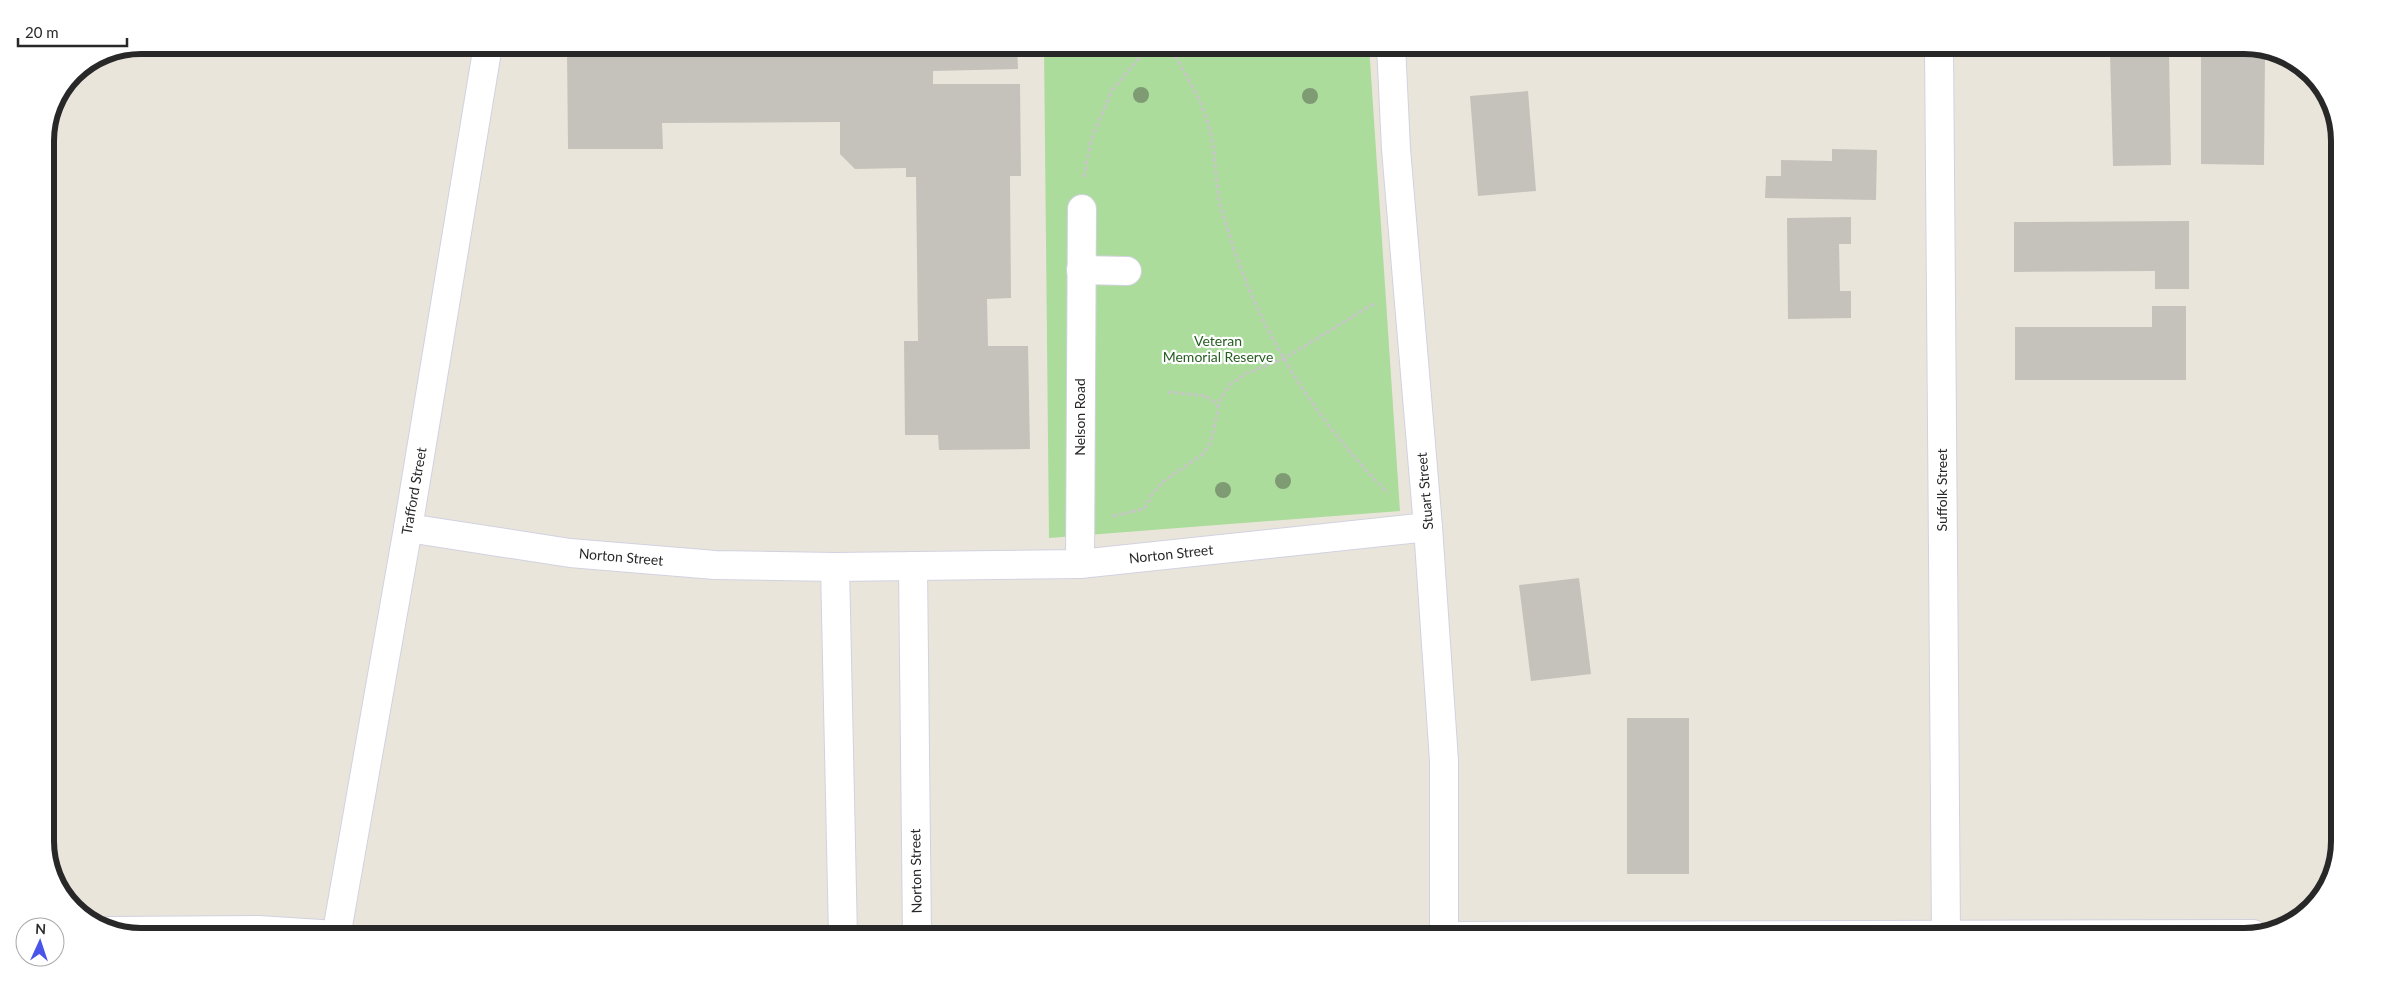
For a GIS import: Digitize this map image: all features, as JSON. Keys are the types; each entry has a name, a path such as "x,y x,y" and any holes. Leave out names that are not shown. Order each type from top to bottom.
{"street":[{"name":"Trafford Street","path":"337,928 408,528 487,54"},
{"name":"Stuart Street","path":"1391,54 1396,149 1428,527 1444,761 1444,928"},
{"name":"Suffolk Street","path":"1939,54 1946,928"},
{"name":"Nelson Road","path":"1080,564 1082,209"},
{"path":"1081,270 1127,271"},
{"name":"Norton Street","path":"408,528 570,553 715,565 835,567 1080,564 1428,527"},
{"name":"Norton Street","path":"913,566 917,928"},
{"path":"835,567 843,928"}],"path":[{"path":"1082,209 1085,165 1091,140 1100,116 1112,90 1143,54"},
{"path":"1173,54 1196,94 1209,126 1218,195 1228,232 1259,310 1296,379 1329,427 1364,469 1388,493"},
{"path":"1080,520 1097,519 1144,509 1153,493 1164,481 1203,454 1211,442 1220,400 1230,385 1245,374 1285,358 1380,300"},
{"path":"1168,392 1206,396 1219,406"}],"green space":[{"name":"Veteran Memorial Reserve","path":"1044,54 1370,54 1400,511 1049,538"}],"building":[{"path":"567,54 1017,54 1018,69 933,71 933,84 1020,84 1021,176 1010,176 1011,298 987,299 988,346 1028,346 1030,449 939,450 938,435 905,435 904,341 918,341 916,177 906,177 906,168 855,169 840,154 840,122 662,123 663,149 568,149"},
{"path":"2110,54 2169,54 2171,165 2113,166"},
{"path":"2201,55 2265,56 2264,165 2201,164"},
{"path":"1528,91 1536,191 1478,196 1470,96"},
{"path":"1832,149 1877,150 1876,200 1765,198 1766,176 1781,176 1781,160 1832,161"},
{"path":"1851,217 1851,244 1839,244 1840,291 1851,291 1851,318 1788,319 1787,218"},
{"path":"2189,221 2189,289 2155,289 2155,271 2014,272 2014,222"},
{"path":"2152,306 2186,306 2186,380 2015,380 2015,327 2152,327"},
{"path":"1579,578 1591,674 1531,681 1519,585"},
{"path":"1627,718 1689,718 1689,874 1627,874"}]}
